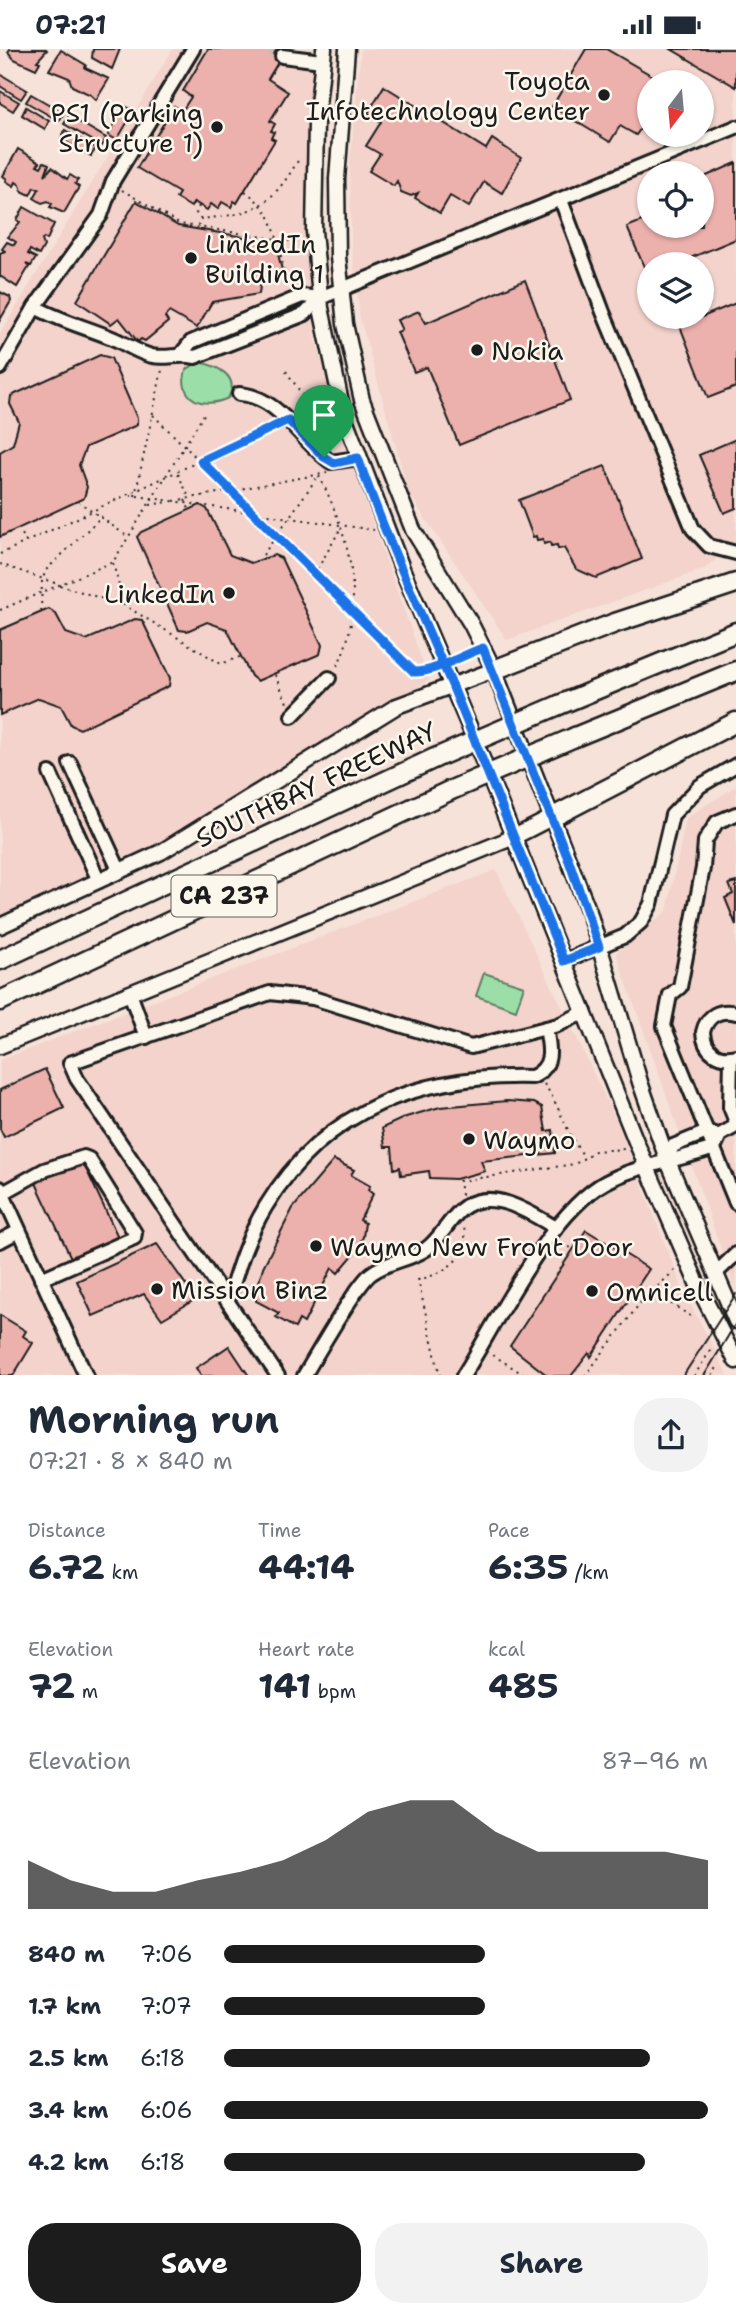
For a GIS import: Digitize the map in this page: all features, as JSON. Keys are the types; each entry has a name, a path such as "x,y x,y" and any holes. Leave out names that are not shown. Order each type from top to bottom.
{"highway":[{"path":"494,670 615,623 736,583"},
{"name":"SOUTHBAY FREEWAY","path":"0,960 435,758 736,632"},
{"name":"CA 237","path":"0,1001 449,791 736,670"},
{"path":"551,818 736,722"}],"main road":[{"path":"347,49 337,179 340,291 362,400 401,503 494,670 599,947 640,1082 667,1159 736,1321"},
{"path":"323,55 313,176 320,298 337,385 358,458 688,1263 736,1361"},
{"path":"0,926 120,872 209,823 397,706 494,670"},
{"path":"0,1046 514,837 551,818"}],"street":[{"path":"0,367 35,307 101,215 112,185 140,151 193,49"},
{"path":"282,56 323,55"},
{"path":"35,307 62,321 105,335 146,355 164,357 182,353 195,357 300,316 320,298 736,127"},
{"path":"561,200 603,312 693,529 709,546 736,553"},
{"path":"239,394 259,399 288,420 329,467 358,458"},
{"path":"292,716 329,678"},
{"path":"70,763 120,872"},
{"path":"564,961 625,936 641,922 651,904 672,815 700,786 736,765"},
{"path":"50,773 99,881"},
{"path":"736,814 717,823 705,841 704,868 680,987 670,995 664,1026 736,1203"},
{"path":"278,1375 76,1079 70,1063 270,992 313,998 471,1047 546,1028 585,1012"},
{"path":"130,993 146,1037"},
{"path":"463,1375 556,1228 584,1196 609,1181 667,1159 682,1160 713,1148 720,1135 736,1124 729,1093 734,1057 713,1054 706,1046 703,1032 713,1015 727,1011 736,1013"},
{"path":"228,1300 245,1249 271,1197 311,1148 366,1108 417,1089 458,1080 537,1075 548,1064 551,1052 546,1028"},
{"path":"667,1159 673,1146 707,1132 720,1135"},
{"path":"41,1279 134,1238 135,1233 89,1159 84,1157 44,1170 1,1190 41,1279 86,1375"},
{"path":"304,1375 369,1275 423,1252 437,1241 462,1210 483,1201 503,1203 521,1207 556,1228"},
{"path":"0,1241 19,1231"},
{"path":"715,1273 736,1254"}],"path":[{"path":"200,219 223,219 245,213 262,204 278,190 299,159"},
{"path":"112,185 179,224 300,242"},
{"path":"245,191 271,215 288,289"},
{"path":"198,227 200,219 196,213 199,206"},
{"path":"135,496 162,369 153,367"},
{"path":"263,555 319,475 329,467 316,415 286,371"},
{"path":"0,610 113,562 206,411"},
{"path":"153,415 414,672 483,648"},
{"path":"0,554 288,420"},
{"path":"177,472 189,498"},
{"path":"149,506 319,475"},
{"path":"319,475 342,527 351,568 352,612 344,650 329,678"},
{"path":"127,495 369,531 385,527"},
{"path":"185,499 189,509"},
{"path":"78,501 94,510 128,538"},
{"path":"41,611 41,591 46,570 102,516"},
{"path":"314,575 342,527"},
{"path":"19,528 26,543"},
{"path":"113,562 124,605"},
{"path":"0,563 124,605 220,664 242,656"},
{"path":"275,675 292,716"},
{"path":"537,1075 554,1098 569,1135 583,1156"},
{"path":"440,1375 418,1280 441,1274 466,1248 459,1181 575,1164 583,1156 595,1151 625,1149"},
{"path":"563,1243 574,1249"},
{"path":"585,1375 650,1290 652,1292 675,1270"},
{"path":"652,1292 692,1317"},
{"path":"694,1375 712,1348"},
{"path":"493,1355 526,1375"},
{"path":"712,1375 719,1364"}],"shaded area":[{"path":"173,49 312,49 304,222 316,340 344,443 429,680 157,845 0,915 0,334"},
{"path":"361,49 736,49 736,543 704,569 507,640 409,494 360,318 351,244 350,164"},
{"path":"736,786 736,1291 616,953 667,911 686,818"},
{"path":"496,870 618,1124 684,1292 728,1375 0,1375 0,1060"}],"green space":[{"path":"198,362 225,373 231,384 228,398 210,403 201,402 189,395 184,380 186,370"},
{"path":"484,973 524,986 516,1010 476,996"}],"building":[{"path":"10,49 47,50 37,61 40,62 36,69 14,59 8,52"},
{"path":"93,49 120,49 112,69 92,58"},
{"name":"PS1 (Parking Structure 1)","path":"208,49 286,49 268,79 288,92 270,121 275,124 271,138 275,140 237,203 234,201 231,207 222,202 218,209 211,204 207,210 194,202 191,207 176,198 179,193 137,168 174,106 182,111 191,97 183,91"},
{"name":"Toyota Infotechnology Center","path":"586,49 606,49 642,70 637,70 636,135 620,126 610,142 552,107"},
{"path":"671,49 736,49 736,87 714,74 714,70 707,70"},
{"path":"61,50 86,65 85,68 109,79 96,100 72,86 69,78 49,70"},
{"path":"0,74 27,90 21,99 0,86"},
{"path":"384,86 486,149 492,139 521,158 502,193 484,182 469,207 450,196 440,213 415,198 418,193 411,196 401,192 397,181 394,186 369,171 380,154 366,146 381,122 368,113"},
{"path":"0,91 19,102 13,111 0,103"},
{"path":"31,94 64,113 59,121 26,102"},
{"path":"125,106 134,111 117,140 108,135"},
{"path":"26,107 49,121 45,129 22,115"},
{"path":"69,116 106,138 102,146 64,124"},
{"path":"65,130 96,148 91,156 61,139"},
{"path":"18,149 40,162 37,165 41,167 44,162 49,164 45,175 52,167 67,179 70,175 78,180 75,184 79,187 64,213 50,207 52,204 48,201 42,203 34,198 39,189 34,187 30,195 22,191 16,182 14,186 6,181 3,176"},
{"path":"736,163 736,239 705,252 638,252 627,227 637,223 637,238 714,238 714,173"},
{"name":"LinkedIn Building 1","path":"136,201 178,226 275,242 283,274 261,278 259,294 212,302 197,328 169,312 165,317 168,322 145,341 141,339 138,342 119,318 111,324 77,301"},
{"path":"24,207 54,224 47,240 42,240 44,246 39,255 30,250 28,254 36,258 31,266 26,264 29,267 17,287 0,276 0,253 5,251 2,249 7,242 14,245 16,242 8,237 20,222 17,220"},
{"name":"Nokia","path":"525,280 570,400 459,445 427,367 414,372 397,332 402,330 397,320 419,311 426,323"},
{"path":"0,292 10,297 11,301 0,320"},
{"path":"736,303 736,387 708,398 681,329 714,329 714,312"},
{"path":"100,355 111,358 137,418 137,425 86,447 79,465 87,487 84,498 0,537 0,452 13,444 19,422 10,404 11,396"},
{"path":"736,439 736,508 724,513 699,455"},
{"path":"605,466 642,559 596,578 576,569 564,548 558,549 557,545 551,546 550,542 544,544 543,539 537,540 536,536 533,537 519,500"},
{"name":"LinkedIn","path":"200,505 207,509 230,555 251,563 274,555 281,558 322,645 320,654 257,681 251,676 227,629 207,622 187,631 179,630 137,537 141,532"},
{"name":"LinkedIn","path":"49,609 56,614 66,633 86,640 135,619 142,620 170,678 169,686 80,729 71,725 61,706 39,698 0,715 0,630"},
{"path":"736,882 736,925 725,898 733,894 729,884"},
{"path":"45,1069 64,1108 4,1137 0,1129 0,1090"},
{"name":"Waymo","path":"507,1101 534,1103 542,1107 546,1131 553,1130 555,1153 481,1161 485,1171 456,1179 430,1178 429,1171 401,1175 400,1167 394,1169 392,1147 385,1147 382,1128 406,1117 440,1107"},
{"path":"82,1160 118,1237 71,1258 35,1181"},
{"name":"Waymo New Front Door","path":"334,1160 354,1170 351,1175 370,1186 368,1190 373,1194 360,1220 365,1223 363,1237 354,1254 338,1273 332,1268 304,1323 299,1320 295,1328 276,1317 279,1313 256,1301 256,1293 263,1267 293,1208"},
{"name":"Omnicell","path":"586,1230 649,1269 591,1357 589,1353 572,1375 547,1375 510,1346"},
{"path":"157,1244 196,1299 162,1319 144,1294 93,1316 77,1281"},
{"path":"0,1315 26,1331 23,1336 33,1343 14,1375 0,1375"},
{"path":"229,1346 248,1375 200,1375 196,1368"}],"tunnel":[{"path":"271,49 282,56"}],"tram line":[{"path":"684,1375 736,1294"},
{"path":"705,1375 736,1323"}],"place":[{"name":"Toyota Infotechnology Center","path":"604,95"},
{"name":"PS1 (Parking Structure 1)","path":"217,127"},
{"name":"LinkedIn Building 1","path":"191,258"},
{"name":"Nokia","path":"477,350"},
{"name":"LinkedIn","path":"229,593"},
{"name":"Waymo","path":"469,1139"},
{"name":"Waymo New Front Door","path":"316,1246"},
{"name":"Mission Binz","path":"157,1289"},
{"name":"Omnicell","path":"592,1291"}],"route":[{"path":"324,457 317,453 288,420 201,461 414,672 418,673 442,663 483,648 589,912 599,947 564,961 452,685 442,663 403,571 358,458 334,463 324,457"}]}
